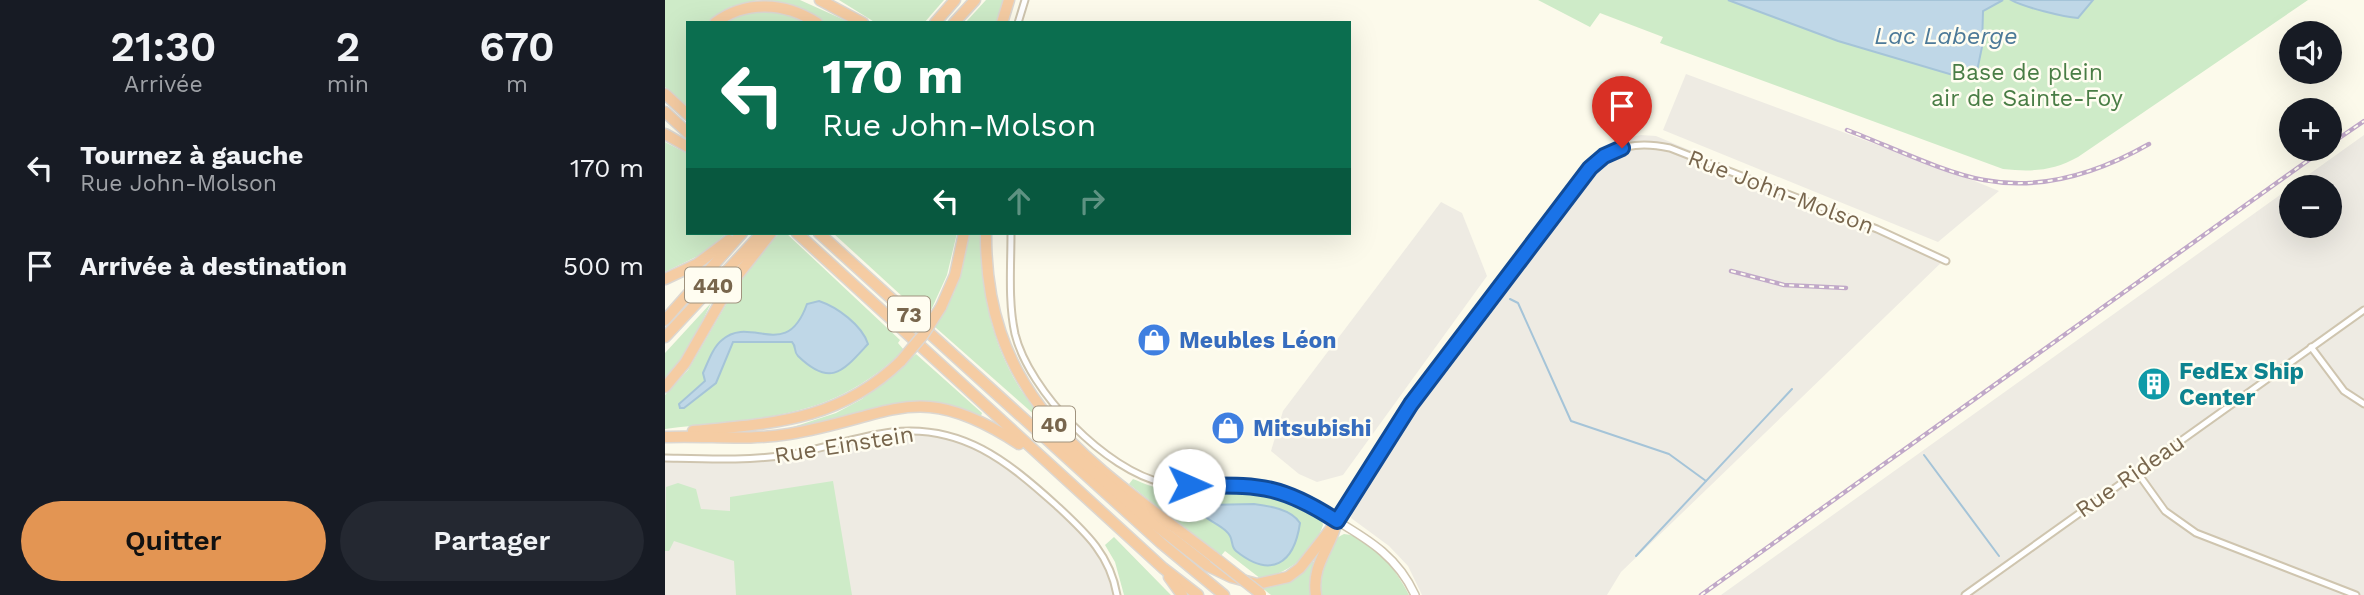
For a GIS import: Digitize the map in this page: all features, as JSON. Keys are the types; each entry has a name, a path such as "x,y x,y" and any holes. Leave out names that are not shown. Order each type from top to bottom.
{"highway":[{"path":"820,0 859,21"},
{"path":"937,21 955,0"},
{"path":"956,21 975,0"},
{"path":"1003,21 1009,0"},
{"path":"718,21 732,10 758,4 792,10 813,21"},
{"path":"665,94 686,113"},
{"path":"665,112 686,131"},
{"path":"665,134 686,146"},
{"path":"665,279 697,264 737,235"},
{"name":"440","path":"665,320 738,235"},
{"name":"440","path":"665,337 760,235"},
{"path":"665,387 685,363 730,285 769,235"},
{"name":"40","path":"799,235 1163,568 1198,595"},
{"name":"73","path":"821,235 1161,543 1224,595"},
{"path":"665,436 780,422 814,414 860,394 901,361 923,335 941,307 954,275 964,235"},
{"name":"40","path":"986,235 988,277 996,322 1010,360 1031,396 1089,456 1262,594"},
{"path":"949,350 1041,425 1144,516 1208,566 1230,577 1257,584 1288,577 1300,568 1337,521"},
{"path":"665,436 778,436 893,408 935,406 977,419 1043,459"},
{"path":"1316,595 1319,559 1335,533 1337,521"},
{"path":"1163,568 1182,595"}],"street":[{"path":"1019,21 1025,0"},
{"name":"Rue John-Molson","path":"1337,521 1411,404 1590,168 1617,149 1635,144 1669,148 1877,229 1946,261"},
{"path":"1011,235 1013,321 1024,359 1040,386 1117,464 1150,480 1273,488 1293,494 1380,547 1393,559 1415,595"},
{"name":"Rue Rideau","path":"1965,595 2364,310"},
{"path":"2311,347 2344,391 2364,404"},
{"name":"Rue Einstein","path":"665,458 769,457 894,432 926,432 957,438 996,454 1014,467 1087,533 1107,561 1117,595"},
{"path":"2137,472 2165,511 2187,528 2356,595"}],"shaded area":[{"path":"1686,74 1999,191 1938,242 1663,130"},
{"path":"1641,135 1656,136 1946,258 1621,572 1607,595 1422,595 1408,566 1389,546 1351,518 1353,505 1419,404 1590,160 1621,139"},
{"path":"2364,135 2364,595 1721,595 2279,196 2279,238 2342,238 2342,175 2308,175 2328,161 2342,161 2342,151"},
{"path":"1441,202 1462,213 1487,276 1343,475 1317,482 1299,474 1271,451 1283,411"},
{"path":"926,432 957,438 996,454 1098,546 1117,595 665,595 665,458 769,457 871,436"}],"green space":[{"path":"665,0 758,0 730,7 712,21 686,21 686,105 665,87"},
{"path":"762,0 800,0 847,21 821,21 804,11"},
{"path":"839,0 944,0 926,21 873,21"},
{"path":"986,0 1004,0 998,21 967,21"},
{"name":"Base de plein air de Sainte-Foy","path":"1538,0 2308,0 2078,157 2051,168 2023,170 2003,169 1660,43 1663,37 1600,13 1590,27"},
{"path":"763,9 804,21 726,21 735,14"},
{"path":"665,142 686,153 686,235 725,235 702,254 665,272"},
{"path":"777,235 788,235 900,340 898,343 904,350 876,374 849,391 821,403 763,418 665,429 665,395 688,370 739,282"},
{"path":"835,235 957,235 947,275 927,319"},
{"path":"968,235 982,235 985,292 1000,349 1024,395 1045,424 935,327 954,293"},
{"path":"711,303 691,345 665,380 665,353"},
{"path":"916,354 982,413 981,416 956,407 908,403 884,406 787,429 836,413 862,399"},
{"path":"1133,479 1170,490 1280,495 1300,501 1315,511 1323,525 1313,545 1299,561 1282,572 1261,579 1225,551 1220,557 1129,484"},
{"path":"833,481 852,595 736,595 734,561 674,541 669,551 665,551 666,487 678,483 696,489 701,509 730,511 730,497"},
{"path":"1344,534 1355,536 1374,548 1391,566 1409,595 1319,595 1327,552 1337,538"},
{"path":"1114,537 1171,595 1124,595 1115,562 1105,545"},
{"path":"1310,561 1314,562 1311,595 1271,595 1261,587 1284,583"}],"water":[{"name":"Lac Laberge","path":"1728,0 2003,0 1983,11 1982,47 1976,76 1963,78 1838,41"},
{"name":"Lac Laberge","path":"2011,0 2093,0 2078,18 2025,6"},
{"path":"819,301 848,318 860,330 868,344 844,368 828,373 809,366 798,356 792,342 733,342 716,383 684,408 680,408 679,404 705,381 703,373 713,351 722,340 733,333 779,334 789,331 799,321 807,304"},
{"path":"1254,504 1285,511 1300,523 1292,549 1279,563 1260,564 1249,560 1234,549 1227,532 1200,512 1206,505"}],"waterway":[{"path":"1510,299 1518,303 1571,421 1669,454 1706,481"},
{"path":"1636,556 1792,389"},
{"path":"1924,455 1999,556"}],"railway":[{"path":"2342,136 2364,121"},
{"path":"1847,130 1951,171 2006,183 2070,177 2111,163 2149,144"},
{"path":"1701,595 2307,161"},
{"path":"1731,271 1784,285 1846,288"}],"place":[{"name":"Meubles Léon","path":"1154,340"},
{"name":"FedEx Ship Center","path":"2154,384"},
{"name":"Mitsubishi","path":"1228,428"}],"route":[{"path":"1189,485 1273,488 1293,494 1337,521 1411,404 1590,168 1604,156 1622,148"}]}
